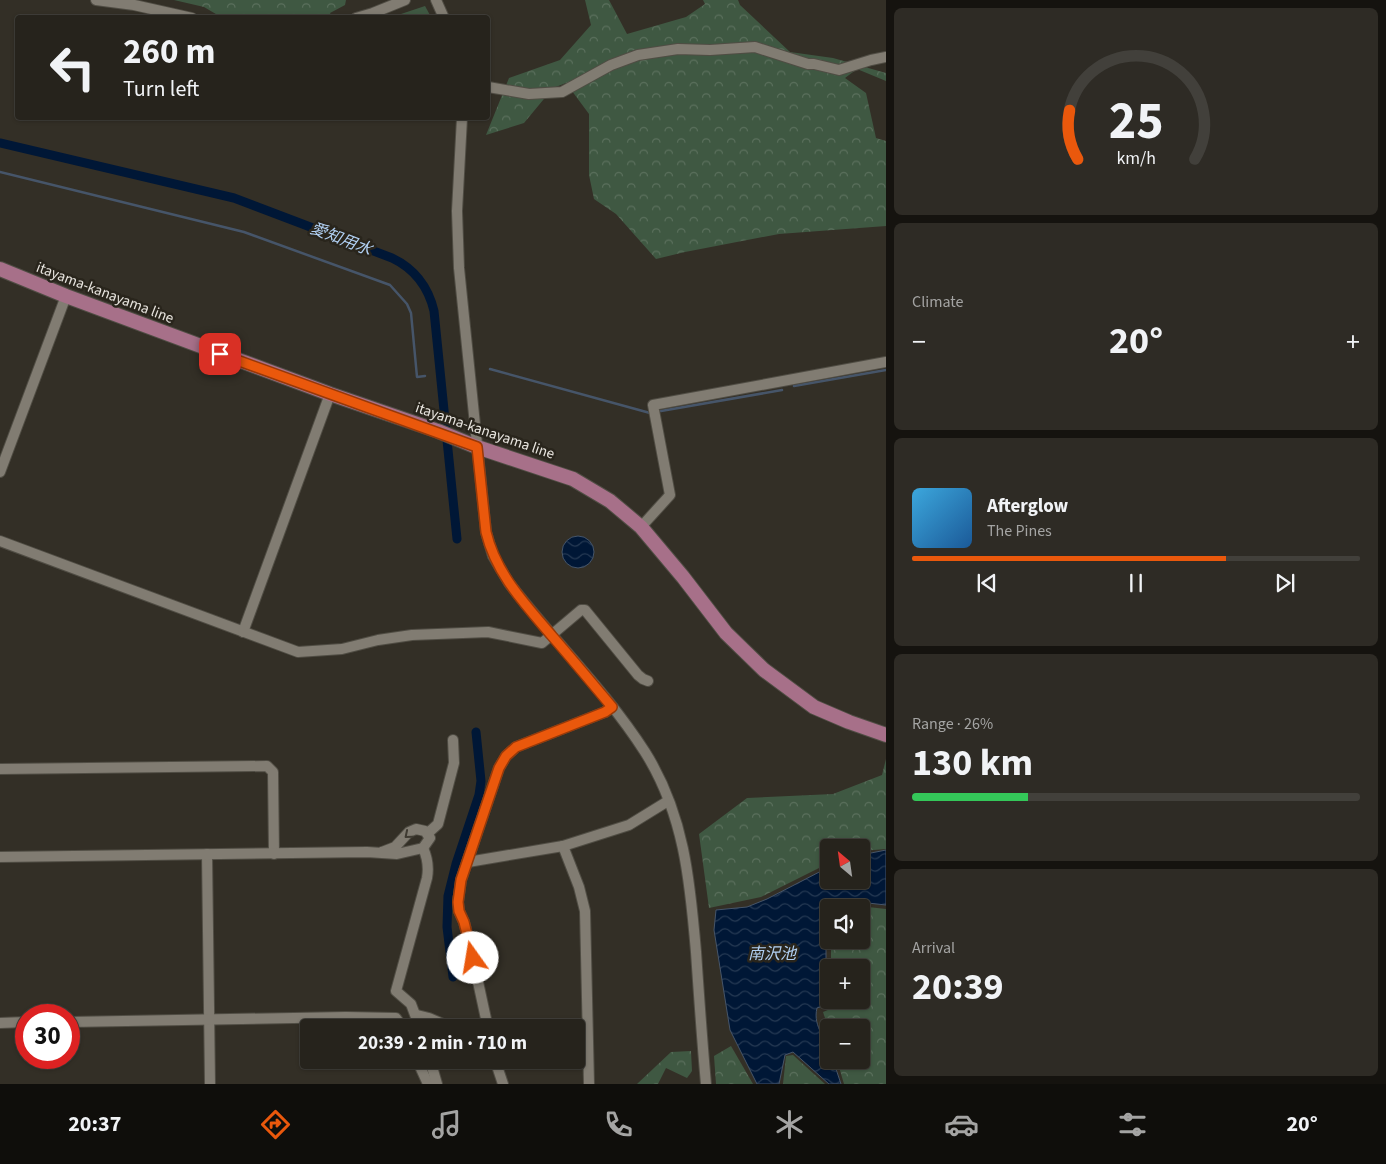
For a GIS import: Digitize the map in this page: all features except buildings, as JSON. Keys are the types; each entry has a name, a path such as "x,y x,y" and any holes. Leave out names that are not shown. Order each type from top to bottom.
{"main road":[{"name":"itayama-kanayama line","path":"0,269 66,296 330,394 573,479 610,501 641,527 726,633 764,670 814,707 886,735"}],"street":[{"path":"96,0 134,5 179,15"},
{"path":"366,15 405,0"},
{"path":"436,0 443,15"},
{"path":"490,88 529,94 562,92 611,65 638,55 678,49 710,50 755,47 808,64 839,70 886,57"},
{"path":"462,120 457,239 486,532 493,556 509,583 632,732 658,776 679,828 690,883 706,1084"},
{"path":"0,472 66,296"},
{"path":"641,527 670,495 653,405 886,362"},
{"path":"243,632 330,394"},
{"path":"0,541 298,652 342,649 378,640 412,635 488,632 542,643 581,610 585,610 634,671 643,680 648,681"},
{"path":"486,1019 459,907 461,880 499,768 506,756 516,747 605,712 612,707"},
{"path":"428,834 438,824 454,763 453,740"},
{"path":"0,769 267,766 273,772 274,854"},
{"path":"468,862 563,846 629,825 668,801"},
{"path":"382,852 394,846 413,830 420,829 428,834 430,838 424,848 429,867 427,878 396,991 411,1004 418,1019"},
{"path":"563,846 580,887 585,911 589,1084"},
{"path":"0,857 382,852 397,854 424,848"},
{"path":"207,854 210,1084"},
{"path":"417,1015 431,1019"},
{"path":"80,1022 300,1019"},
{"path":"303,1019 397,1019"},
{"path":"0,1023 15,1022"},
{"path":"421,1069 428,1084"},
{"path":"433,1069 437,1084"},
{"path":"498,1069 504,1084"}],"green space":[{"path":"174,0 346,0 345,5 330,13 331,15 218,15 204,7"},
{"path":"585,0 609,0 627,34 686,17 705,4 703,0 738,0 740,5 790,52 833,58 886,73 886,81 857,69 845,78 866,93 876,138 886,141 886,226 779,234 656,259 616,214 594,199 589,175 589,114 566,83 553,88 524,123 486,135 509,78 560,60 591,25"},
{"path":"425,6 430,15 398,15"},
{"path":"886,759 886,849 870,850 870,839 820,839 820,868 761,897 709,908 699,834 747,798 833,794 882,775"},
{"path":"870,907 886,909 886,1084 844,1084 840,1069 870,1069 870,1019 825,1019 823,1012 830,1009 870,1009 870,959 831,959 831,949 870,949"},
{"path":"731,1046 753,1084 716,1084 714,1056"},
{"path":"691,1051 692,1071 687,1078 666,1068 658,1084 637,1084 671,1052"},
{"path":"793,1055 825,1084 783,1084 786,1056"}],"water":[{"path":"578,536 584,537 589,541 593,546 593,558 589,563 584,567 578,568 572,567 567,563 563,558 562,552 563,546 567,541 572,537"},
{"name":"南沢池","path":"886,850 886,905 870,903 870,899 820,899 820,949 826,949 826,959 820,959 820,1007 817,1008 816,1015 820,1031 820,1069 836,1069 841,1084 829,1084 793,1052 785,1055 779,1084 757,1084 730,1030 714,930 716,910 747,907 767,899 820,872 820,889 870,889 870,853"}],"waterway":[{"name":"愛知用水","path":"0,143 234,198 392,258 414,273 424,286 434,311 457,539"},
{"path":"0,172 244,232 390,285 407,304 411,313 417,377 425,376"},
{"path":"490,369 650,413"},
{"path":"794,386 886,370"},
{"path":"661,411 782,390"},
{"name":"愛知用水","path":"453,977 447,927 448,896 456,864 479,795 481,781 476,732"}],"route":[{"path":"220,354 477,447 486,532 493,556 509,583 612,707 605,712 516,747 506,756 499,768 461,880 459,892 459,911 464,922 473,958"}]}
